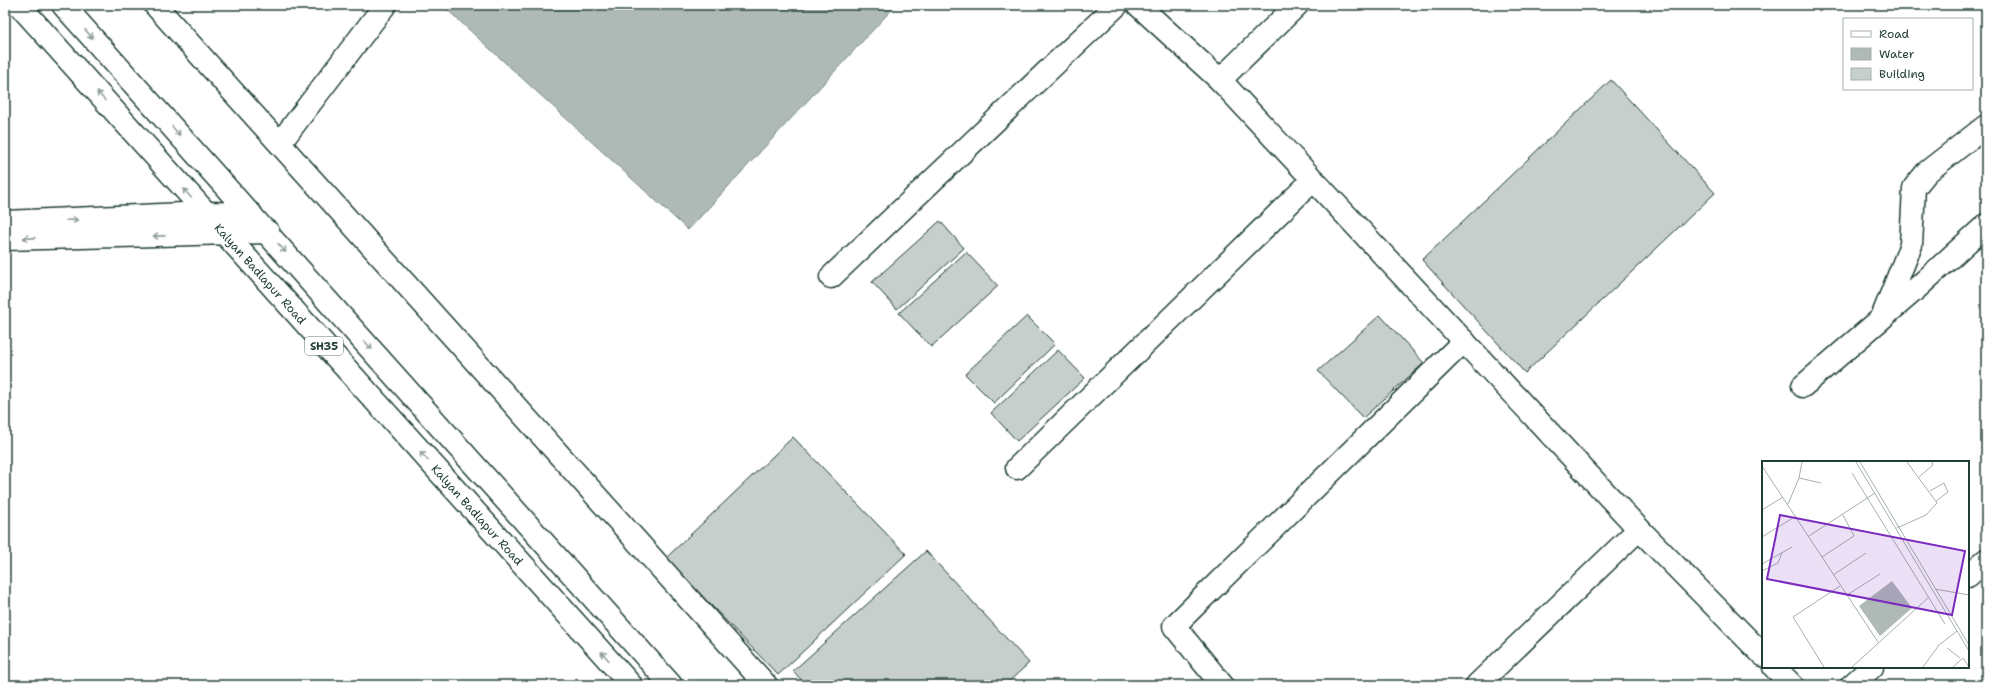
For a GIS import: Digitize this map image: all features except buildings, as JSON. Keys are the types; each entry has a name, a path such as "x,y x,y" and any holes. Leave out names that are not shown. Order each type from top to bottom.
{"street":[{"name":"Kalyan Badlapur Road","path":"19,5 631,685"},
{"name":"SH35","path":"63,5 268,232 672,685"},
{"path":"155,5 766,685"},
{"path":"280,143 385,5"},
{"path":"831,277 1117,5"},
{"path":"1138,5 1220,80 1639,529 1762,654"},
{"path":"1220,80 1297,5"},
{"path":"1882,318 1911,245 1914,188 1927,172 1986,126"},
{"path":"1017,468 1313,180"},
{"path":"5,222 206,213 251,214"},
{"path":"1803,386 1986,225"},
{"path":"5,239 268,232"},
{"path":"1222,685 1174,626 1464,341"},
{"path":"1477,685 1639,529"},
{"path":"1969,575 1986,560"},
{"path":"1775,668 1792,685"},
{"path":"1852,685 1871,668"}],"water":[{"path":"442,5 896,5 688,230"}]}
